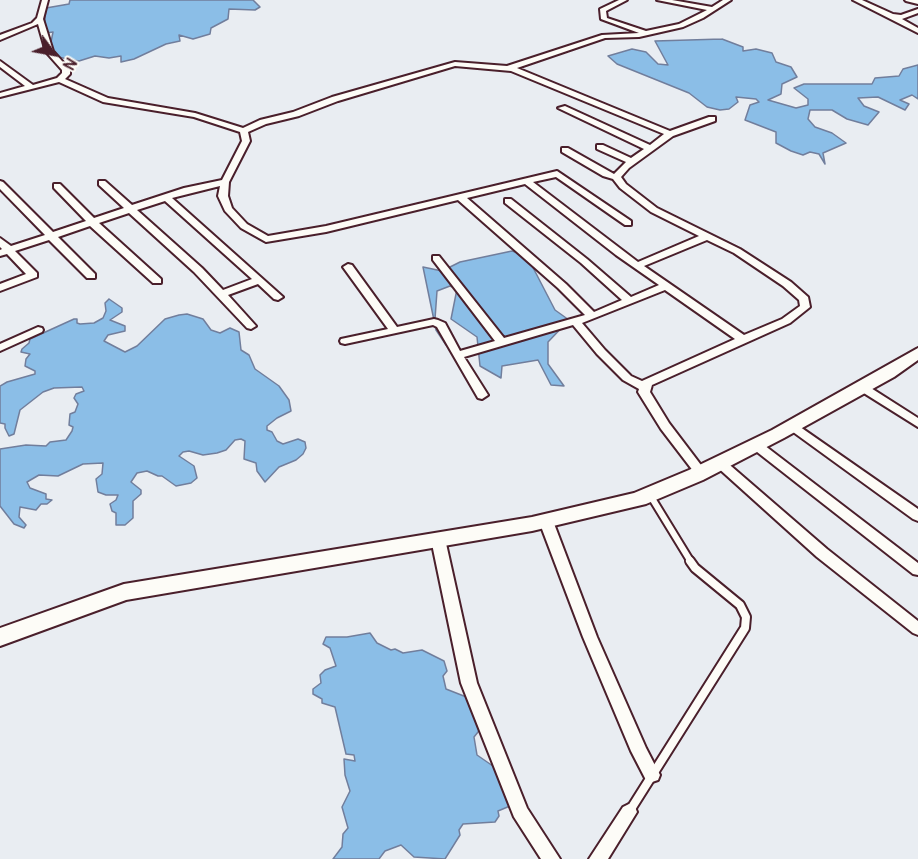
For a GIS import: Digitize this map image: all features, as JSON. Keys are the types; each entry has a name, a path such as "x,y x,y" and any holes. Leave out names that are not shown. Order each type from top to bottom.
{"street":[{"path":"2,93 60,80 66,74 66,70 50,52 40,19 45,0"},
{"path":"624,0 602,10 604,19 647,33"},
{"path":"660,0 713,9"},
{"path":"511,69 604,36 647,33 681,26 702,17 728,0"},
{"path":"856,0 918,31"},
{"path":"908,0 918,2"},
{"path":"892,16 902,17 918,12"},
{"path":"0,38 24,29 40,19"},
{"path":"0,63 31,87"},
{"path":"60,80 106,100 195,116 244,131 263,122 296,114 335,99 455,64 511,69 670,134"},
{"path":"562,108 650,148"},
{"path":"616,177 670,134 712,119"},
{"path":"244,131 246,141 225,182 223,196 228,209 244,226 266,239 326,229 549,175 564,177 628,223"},
{"path":"600,147 622,186 654,210 753,262 787,284 804,299 805,307 786,321 647,383 644,392 664,426 701,473"},
{"path":"565,150 607,162 632,162"},
{"path":"526,181 600,239 743,339"},
{"path":"4,251 166,197 225,182"},
{"path":"102,183 129,210 198,270 251,326"},
{"path":"0,184 91,276"},
{"path":"57,186 92,222 157,281"},
{"path":"166,197 278,297"},
{"path":"460,197 562,286 592,316"},
{"path":"508,201 584,261 629,301"},
{"path":"638,265 707,236"},
{"path":"0,240 4,251 33,275 0,288"},
{"path":"436,258 502,342"},
{"path":"348,267 394,330"},
{"path":"221,294 260,280"},
{"path":"457,355 592,316 666,286"},
{"path":"575,321 627,378 646,388"},
{"path":"345,341 434,322 441,325 482,395"},
{"path":"0,348 38,330"},
{"path":"0,637 124,592 546,521 650,495 720,464 793,426 918,353"},
{"path":"863,387 918,423"},
{"path":"793,426 918,516"},
{"path":"756,445 918,570"},
{"path":"720,464 822,553 918,629"},
{"path":"546,521 590,637 639,751 652,775"},
{"path":"438,539 469,683 520,812 551,859"},
{"path":"598,859 629,812"}],"lane":[{"path":"629,812 745,628 746,617 740,605 694,568 650,495"}],"water":[{"path":"70,0 253,0 260,7 255,10 229,9 228,19 211,28 210,34 193,39 179,35 180,41 166,44 134,59 121,62 121,56 109,58 95,56 79,61 58,57 50,47 53,32 44,31 46,8 69,4"},
{"path":"722,39 743,47 743,51 756,49 772,53 776,62 791,67 797,77 782,84 781,94 768,100 796,108 808,105 808,99 794,88 804,84 872,84 875,78 899,76 903,69 918,65 918,99 912,95 900,100 909,104 905,110 878,97 858,98 864,106 879,112 868,125 847,119 832,110 810,110 808,119 815,127 832,133 846,143 823,153 825,164 819,154 810,152 803,155 791,151 776,143 776,132 745,120 750,105 759,102 756,99 736,97 738,102 729,109 720,110 707,107 689,93 617,64 608,56 632,49 646,52 658,64 668,65 655,41"},
{"path":"512,251 527,256 555,310 569,320 548,342 548,364 564,386 551,385 538,360 502,366 501,378 480,366 477,337 451,319 457,289 450,286 437,291 435,319 453,339 446,345 436,330 423,267 442,271 460,262"},
{"path":"109,299 122,308 122,312 110,320 125,326 125,331 108,335 104,341 125,352 137,346 165,319 179,315 187,314 203,319 211,330 220,333 230,328 239,332 241,350 249,355 255,369 279,386 289,400 291,411 277,418 267,426 267,430 283,444 298,439 305,442 306,448 303,454 296,460 279,467 265,482 257,471 256,463 244,459 245,441 241,439 235,440 226,450 217,453 203,455 189,451 183,452 179,456 194,466 197,478 191,483 176,486 162,476 147,471 137,473 131,482 141,490 141,494 133,501 133,518 125,525 116,525 116,513 112,511 110,504 116,500 118,495 98,492 96,479 102,474 103,463 83,464 58,476 39,475 27,482 30,488 46,494 46,499 52,500 47,504 41,504 36,510 20,507 19,517 26,525 24,528 14,524 0,506 0,449 26,445 46,446 50,442 66,440 73,427 69,425 70,414 75,412 78,404 74,398 76,394 84,391 82,387 54,388 43,392 20,410 14,434 9,436 5,424 0,423 0,386 35,374 35,371 25,366 30,354 21,352 30,339 74,319 77,319 77,323 80,324 94,323 103,318 106,311 105,303"},
{"path":"370,633 377,643 391,650 395,649 403,653 422,650 444,661 447,671 443,676 446,689 474,700 486,722 474,737 477,755 503,773 510,806 498,811 499,816 495,822 463,824 459,830 460,835 445,859 414,857 401,845 385,851 379,859 333,859 342,847 343,834 348,828 342,807 350,791 345,775 344,759 355,761 354,755 346,754 335,707 322,703 322,699 313,694 313,689 321,683 320,675 325,670 336,666 330,648 323,644 326,637 347,637"}]}
